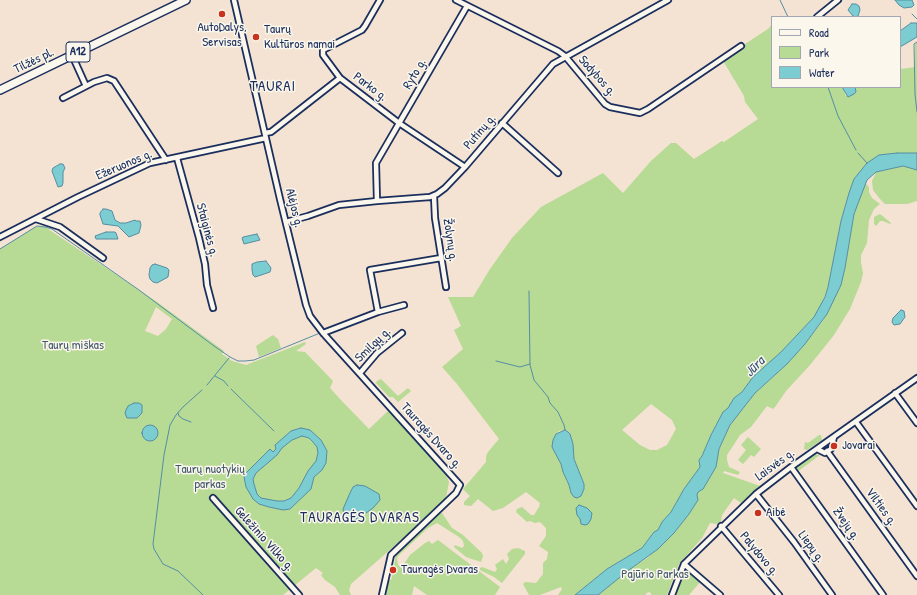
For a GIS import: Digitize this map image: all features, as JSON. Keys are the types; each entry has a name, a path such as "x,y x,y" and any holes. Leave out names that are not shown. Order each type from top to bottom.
{"highway":[{"name":"Tilžės pl.","path":"0,90 186,0"}],"street":[{"name":"Alėjos g.","path":"234,0 308,311 312,320 323,333"},
{"path":"340,78 323,55 323,50 362,30 380,0"},
{"name":"Sodybos g.","path":"456,0 565,56 605,104 616,109 640,113 741,46"},
{"name":"Putinų g.","path":"434,196 445,188 465,167 549,68 557,61 668,0"},
{"path":"817,16 838,0"},
{"name":"Ryto g.","path":"377,200 376,163 467,6"},
{"path":"72,55 86,86"},
{"path":"63,98 86,86 107,78 114,81 166,160"},
{"name":"Parko g.","path":"266,136 340,78 399,123 465,167"},
{"path":"502,123 558,173"},
{"name":"Ežeruonos g.","path":"0,237 143,166 266,136"},
{"name":"Staiginės g.","path":"177,158 201,244 207,285 213,308"},
{"path":"286,222 339,205 377,200 434,196"},
{"name":"Žolynų g.","path":"434,196 435,218 446,287"},
{"path":"35,219 60,227 103,258"},
{"path":"378,312 370,270 441,258"},
{"path":"323,333 378,312 404,305"},
{"name":"Tauragės Dvaro g.","path":"323,333 460,485 456,493 391,555 382,595"},
{"name":"Smilgų g.","path":"360,373 377,353 402,333"},
{"name":"Laisvės g.","path":"672,595 684,564 721,526 756,494 791,467 917,378"},
{"path":"895,393 917,423"},
{"path":"856,422 917,506"},
{"path":"817,449 825,453 831,449 834,437"},
{"name":"Vilties g.","path":"827,451 917,576"},
{"name":"Žvejų g.","path":"791,467 883,595"},
{"name":"Liepų g.","path":"756,494 794,542 832,595"},
{"name":"Geležinio Vilko g.","path":"213,498 299,595"},
{"name":"Palydovo g.","path":"721,526 779,595"},
{"path":"684,564 720,595"}],"green space":[{"path":"771,25 771,88 842,88 846,96 856,90 855,88 901,88 901,69 915,67 915,44 917,42 917,153 879,155 867,163 854,179 841,221 828,287 821,306 814,317 781,352 753,377 742,392 734,398 728,408 723,412 699,460 700,467 658,530 654,532 642,548 607,569 575,595 558,595 562,589 561,587 540,595 529,595 523,584 525,582 536,583 543,574 543,563 547,559 548,552 539,546 546,536 546,528 540,522 527,522 516,512 517,509 522,507 531,515 534,515 540,503 526,492 503,508 493,511 478,499 471,506 464,505 464,502 470,496 463,489 486,462 488,452 499,439 457,384 442,367 463,349 454,330 461,326 448,297 473,297 490,269 512,238 541,207 603,173 623,193 651,161 671,143 676,143 694,159 722,141 724,142 758,119 745,102 744,96 722,59 768,29","holes":["651,404 672,420 676,429 667,445 657,450 650,450 640,445 622,430","566,430 569,432 573,444 574,459 584,484 584,489 581,496 571,493 569,484 552,444 556,434 559,431"]},
{"path":"903,166 917,170 917,201 907,204 885,204 873,190 872,181 876,172"},
{"name":"Pajūrio Parkas","path":"865,183 869,187 869,192 872,198 880,204 874,209 869,220 867,243 861,255 863,273 850,309 834,335 810,365 786,391 775,407 773,409 767,406 751,427 740,435 727,455 729,467 740,472 738,475 724,471 723,473 760,486 741,503 734,498 722,515 721,521 717,524 710,523 702,538 679,564 667,595 651,595 651,593 648,592 645,595 598,595 629,570 647,558 674,533 698,500 698,492 703,489 716,467 719,449 730,425 755,393 787,364 822,322 841,285 854,214"},
{"path":"880,214 891,223 880,221 876,226 874,224 874,217"},
{"name":"Taurų nuotykių parkas","path":"37,226 45,227 157,302 224,351 222,354 232,361 246,365 305,342 306,344 296,351 305,352 333,381 330,388 369,429 388,411 401,425 446,475 449,482 446,498 442,504 351,584 349,590 351,595 340,595 335,587 321,575 323,573 316,568 283,595 0,595 0,249","holes":["156,307 172,319 166,329 158,336 145,331"]},
{"path":"273,335 278,339 281,348 259,357 256,346"},
{"path":"381,379 398,396 408,388 411,391 398,402 393,397 389,397 376,383"},
{"path":"821,435 822,440 807,450 804,449 805,442 808,443"},
{"path":"748,437 761,449 754,457 751,455 743,464 738,460 746,450 741,445"},
{"path":"813,454 820,455 797,472 795,467"},
{"path":"440,513 442,513 452,528 463,535 482,553 483,556 481,562 466,557 454,547 455,545 462,548 464,546 463,541 437,523 428,528 398,556 398,565 402,567 410,555 425,543 429,541 432,544 438,540 500,587 495,595 427,595 414,586 412,595 386,595 388,580 391,580 392,577 396,555"},
{"path":"518,548 525,551 525,554 502,583 480,570 482,567 495,572 497,569 495,565 503,559 506,564 509,559 507,554 512,549"},
{"path":"686,568 701,581 689,595 676,595 684,570"}],"water":[{"path":"895,0 912,0 914,5 912,7 904,8"},
{"path":"852,4 856,4 859,6 860,10 858,16 853,16 848,10"},
{"path":"911,23 917,23 917,37 901,46 901,30"},
{"path":"843,88 855,88 856,92 848,97"},
{"path":"917,153 917,170 903,166 876,172 867,180 854,214 841,285 827,314 805,344 787,364 755,393 730,425 719,449 716,467 703,489 698,492 698,500 689,514 674,533 658,549 598,595 575,595 607,569 642,548 654,532 658,530 700,467 699,460 723,412 728,408 734,398 742,392 753,377 781,352 814,317 825,297 828,287 841,221 854,179 867,163 879,155"},
{"path":"63,164 65,168 63,172 62,186 58,187 52,171 53,168"},
{"path":"103,209 112,211 115,220 120,223 135,220 140,221 141,225 139,233 129,237 118,226 103,224 100,213"},
{"path":"106,232 115,232 118,239 96,239 95,236"},
{"path":"257,234 260,240 244,244 243,237"},
{"path":"266,261 271,268 270,272 255,277 253,275 252,264"},
{"path":"155,264 169,270 168,277 157,283 150,279 149,275 150,268"},
{"path":"901,310 904,311 905,317 900,324 894,325 892,322 893,318"},
{"path":"134,403 139,403 142,405 142,413 137,418 127,418 125,413 126,410 128,406"},
{"path":"150,425 157,430 158,433 153,440 150,441 143,436 142,433 147,426"},
{"path":"301,428 310,430 321,440 327,451 326,463 322,470 314,477 311,489 290,509 283,510 259,504 253,499 246,487 244,477 246,473 270,449 273,452 276,449 275,445 291,431","holes":["302,436 309,438 317,447 318,453 316,461 308,471 299,488 291,498 284,501 261,498 257,494 254,484 253,479 256,473 292,440"]},
{"path":"565,430 570,434 573,444 574,459 584,484 584,489 581,496 577,498 571,493 561,464 552,447 556,434"},
{"path":"357,485 365,486 379,494 380,500 373,508 359,518 349,522 344,515 343,509 353,487"},
{"path":"579,505 587,508 592,513 588,524 581,524 576,508"}],"waterway":[{"path":"780,0 788,16"},
{"path":"912,14 917,19"},
{"path":"917,42 914,44 915,94 917,112"},
{"path":"828,88 838,116 856,150"},
{"path":"858,153 867,163"},
{"path":"0,249 37,226 52,229 139,290 214,346 238,361 254,360 320,333"},
{"path":"529,291 530,365 534,380 558,412 565,430"},
{"path":"207,385 229,358"},
{"path":"496,361 520,367 530,364"},
{"path":"215,376 224,381 228,386"},
{"path":"231,389 274,431"},
{"path":"202,390 183,407 170,425 164,455 153,544 154,549 163,564 178,571 203,595"},
{"path":"178,413 183,419 191,422"}],"place":[{"name":"AutoDalys, Servisas","path":"222,14"},
{"name":"Taurų Kultūros namai","path":"256,37"},
{"name":"Jovarai","path":"834,446"},
{"name":"Aibė","path":"758,513"},
{"name":"Tauragės Dvaras","path":"393,570"}],"district":[{"name":"TAURAI","path":"273,87"},
{"name":"TAURAGĖS DVARAS","path":"360,518"}],"park label":[{"name":"Taurų miškas","path":"73,346"}],"water label":[{"name":"Jūra","path":"755,367"}]}
